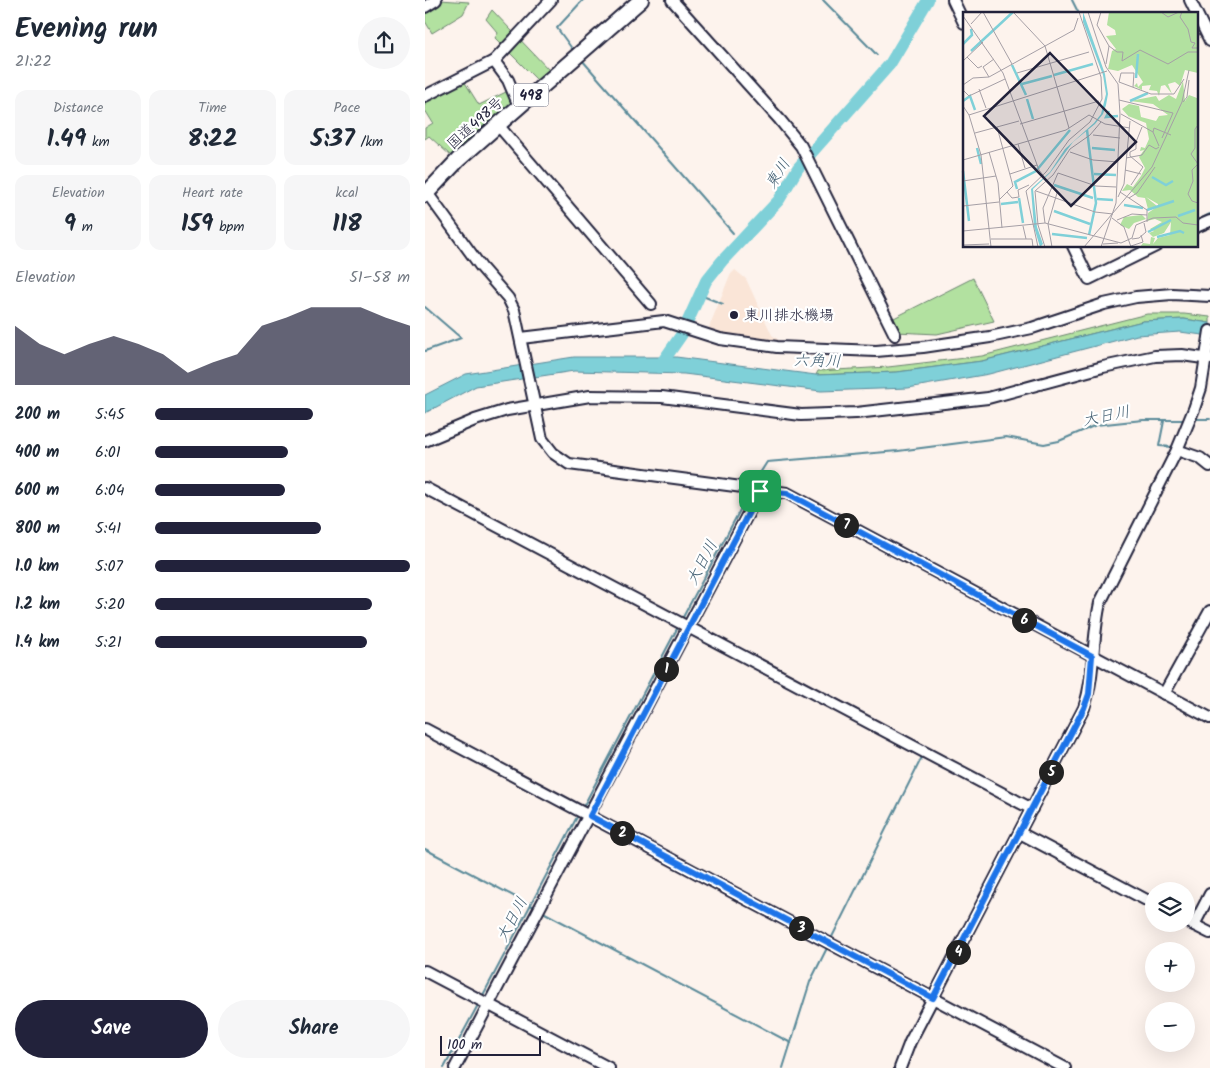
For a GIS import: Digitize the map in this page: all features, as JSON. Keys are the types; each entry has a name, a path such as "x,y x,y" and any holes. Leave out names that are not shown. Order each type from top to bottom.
{"highway":[{"name":"国道498号","path":"426,193 458,160 641,0"}],"street":[{"path":"425,6 435,0"},
{"path":"425,96 493,61 551,0"},
{"path":"672,0 780,120 803,151 895,335"},
{"path":"953,0 963,21"},
{"path":"1190,0 1196,12"},
{"path":"1197,14 1210,41"},
{"path":"493,61 508,80 519,106"},
{"path":"498,125 651,304"},
{"path":"426,193 481,266 508,298 514,310 542,439 553,453 569,464 760,491 787,493 1210,718"},
{"path":"1197,227 1210,221"},
{"path":"1074,248 1089,279 1152,248"},
{"path":"521,340 664,321 701,333 777,347 875,351 923,348 1032,328 1104,304 1136,297 1172,294 1210,296"},
{"path":"900,1068 910,1042 1084,708 1089,694 1092,656 1100,603 1177,450 1191,416 1201,388 1208,357 1210,331"},
{"path":"425,441 475,420 534,403 590,396 653,397 792,414 856,414 988,398 1103,367 1155,356 1182,355 1208,357"},
{"path":"1177,450 1200,458 1210,466"},
{"path":"425,488 1032,809"},
{"path":"455,1068 760,491"},
{"path":"1165,694 1210,612"},
{"path":"425,729 1065,1068"},
{"path":"1020,833 1145,899"},
{"path":"1195,916 1210,894"},
{"path":"1195,926 1210,934"},
{"path":"425,971 609,1068"}],"shaded area":[{"path":"735,270 746,279 772,335 784,344 708,330 730,275"}],"green space":[{"path":"440,0 469,2 463,14 432,33 425,21 425,10"},
{"path":"492,10 549,70 538,81 495,38 498,33 486,19"},
{"path":"464,81 479,105 508,91 513,101 451,156 429,136 425,139 425,128 433,123 425,110 425,100"},
{"path":"973,278 994,321 937,334 896,332 890,320"},
{"path":"1147,314 1184,314 1210,317 1210,323 1184,319 1143,321 982,361 897,372 816,375 818,371 888,367 982,356"}],"water":[{"path":"1184,319 1210,323 1210,336 1180,332 1137,335 989,374 908,388 821,391 684,374 574,371 476,386 425,413 425,395 466,374 574,357 676,357 816,375 897,372 982,361 1143,321"}],"waterway":[{"path":"573,50 557,28 583,0"},
{"path":"823,0 877,55"},
{"name":"東川","path":"659,367 682,334 706,281 722,261 779,200 798,168 890,64 928,0"},
{"path":"1072,0 1078,12"},
{"path":"582,60 733,233"},
{"path":"1197,220 1210,214"},
{"path":"700,295 723,304"},
{"path":"425,307 461,338 425,351"},
{"name":"大日川","path":"1195,419 1210,419"},
{"name":"大日川","path":"753,484 767,462 898,451 1006,437 1044,444 1059,441 1096,425 1143,420 1185,420"},
{"path":"1164,421 1159,446 1173,447"},
{"name":"大日川","path":"682,619 749,493"},
{"name":"大日川","path":"582,809 679,625"},
{"path":"831,939 923,755"},
{"name":"大日川","path":"482,997 578,815"},
{"path":"425,849 536,908"},
{"path":"543,912 791,1043"},
{"path":"783,1068 810,982 828,946"},
{"name":"大日川","path":"444,1068 479,1003"}],"place":[{"name":"東川排水機場","path":"734,315"}],"route":[{"path":"760,491 787,493 1092,656 1089,694 1084,708 933,998 590,816 687,627 760,491"}],"water label":[{"name":"六角川","path":"817,360"}]}
